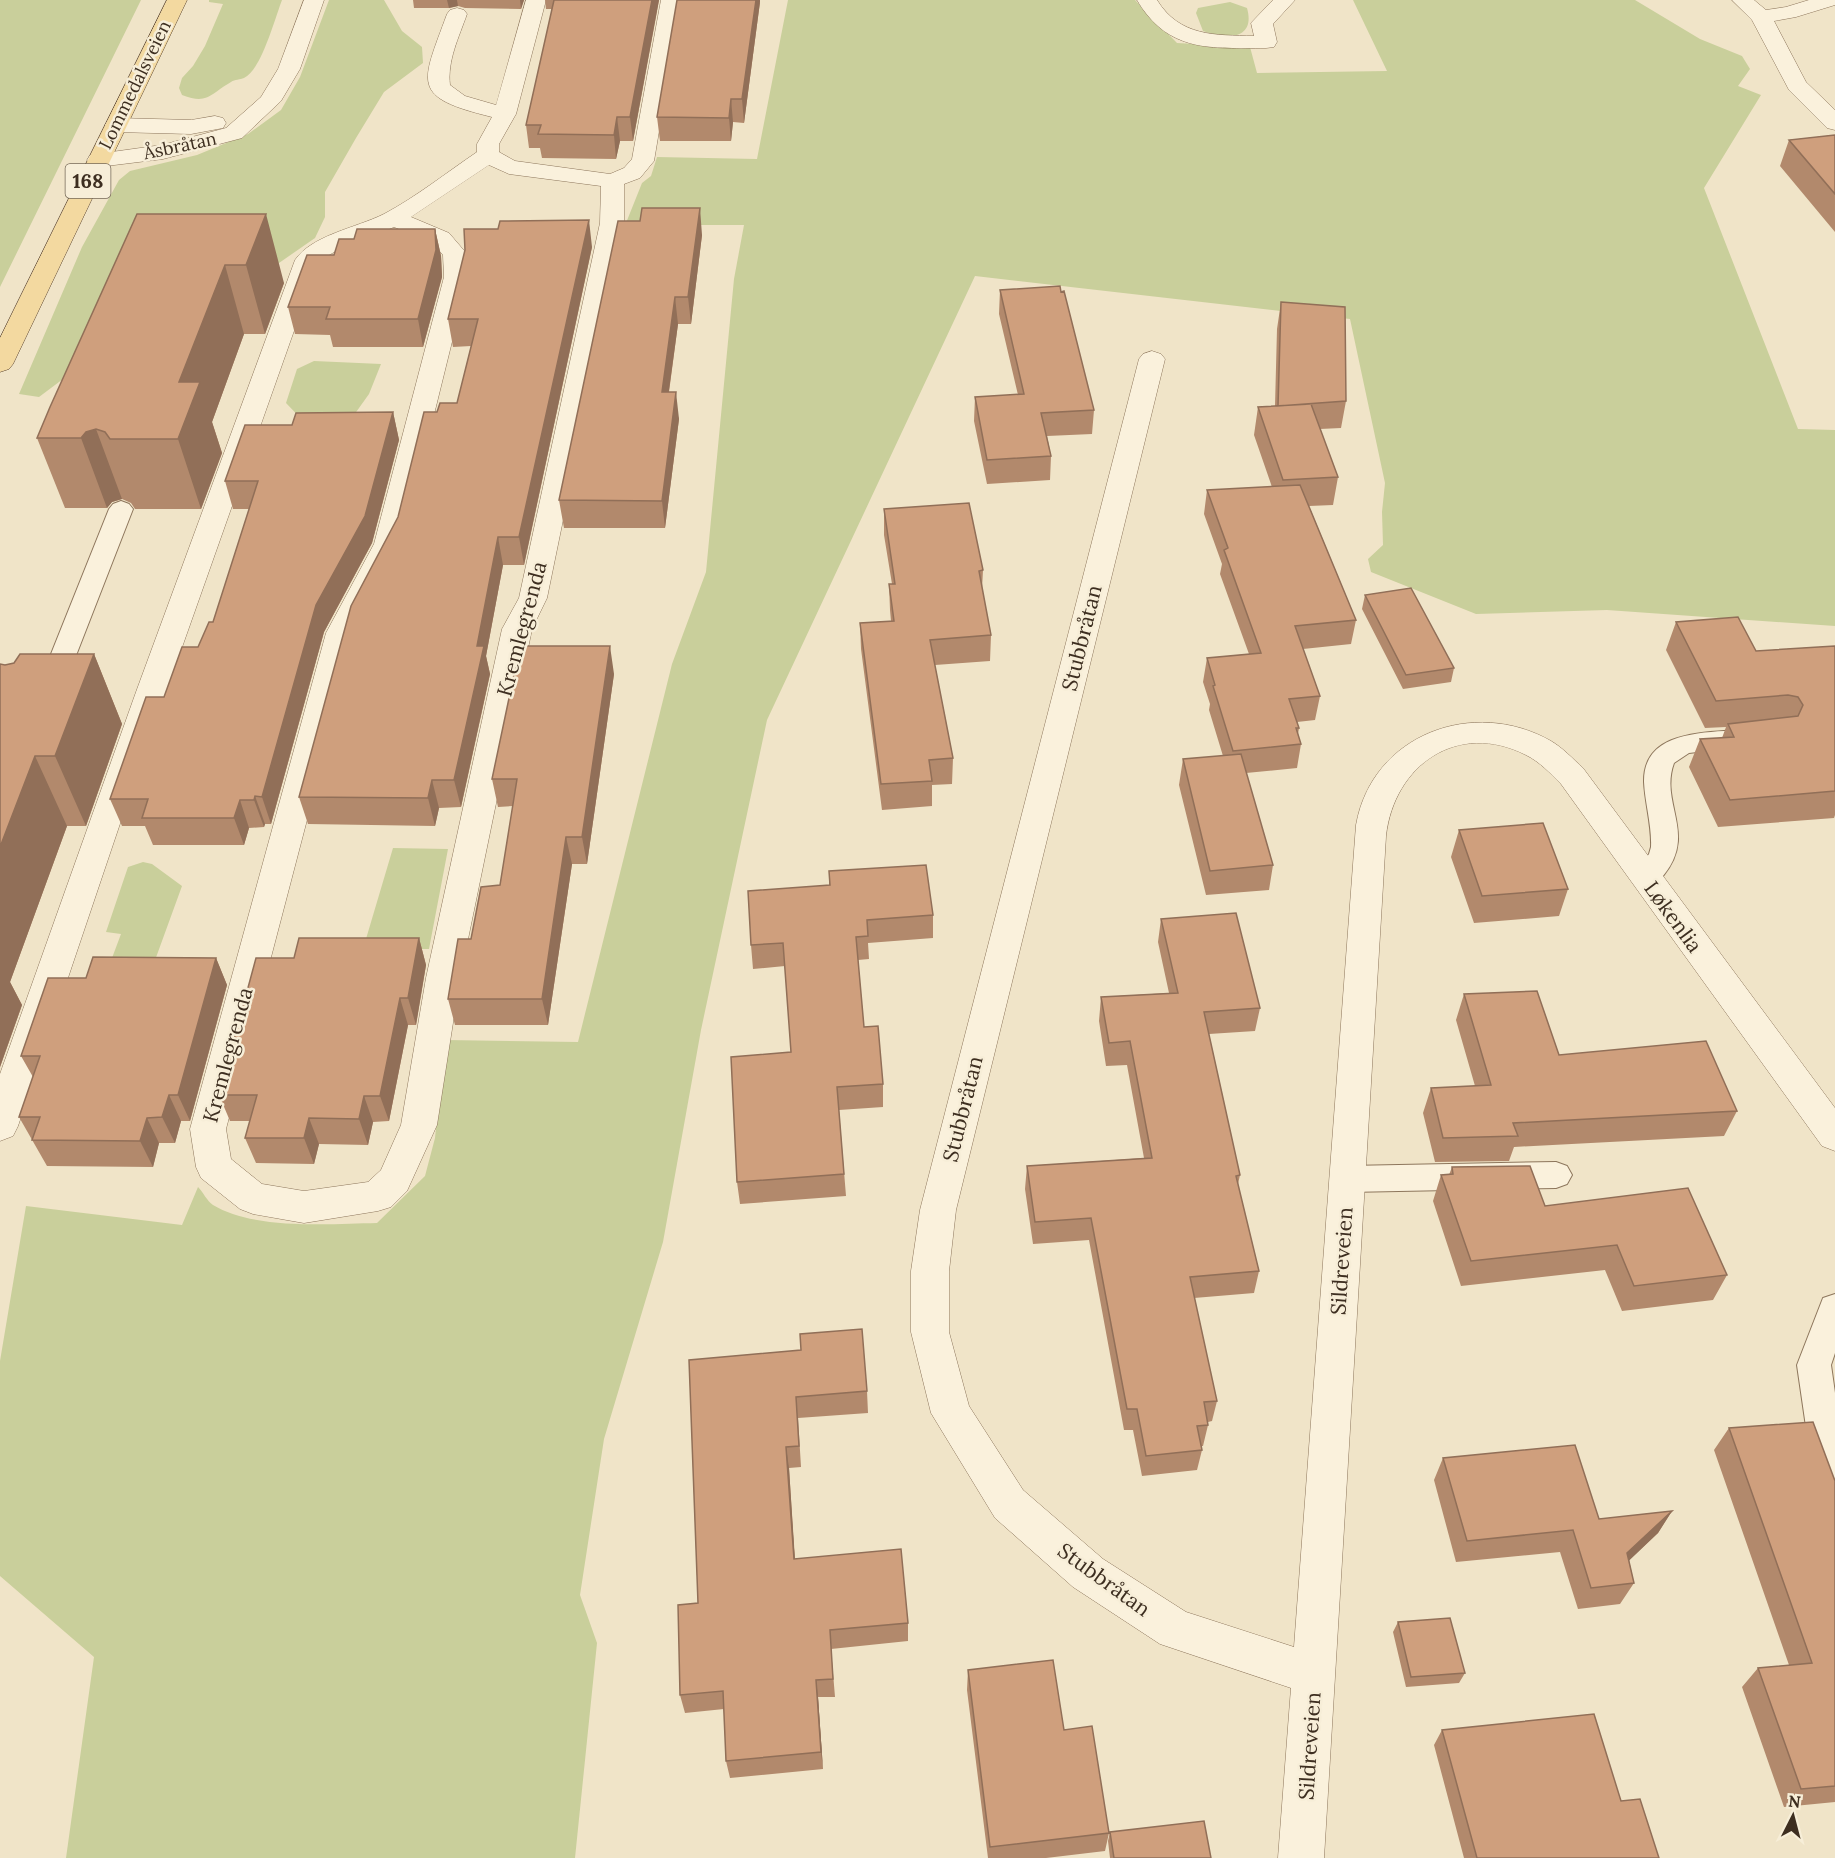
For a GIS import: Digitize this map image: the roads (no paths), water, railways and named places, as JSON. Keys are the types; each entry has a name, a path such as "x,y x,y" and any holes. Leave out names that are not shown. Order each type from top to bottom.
{"main road":[{"name":"Lommedalsveien","path":"0,364 177,0"}],"street":[{"name":"Åsbråtan","path":"98,160 163,152 234,134 270,101 289,69 314,0"},
{"path":"488,155 488,144 505,114 537,0"},
{"path":"488,155 509,167 613,181 632,173 643,161 670,0"},
{"path":"1147,0 1151,10 1172,32 1211,41 1266,42 1262,23 1285,0"},
{"path":"1742,0 1761,17 1797,85 1835,123"},
{"path":"1761,17 1789,13 1830,0"},
{"path":"457,14 436,74 438,88 445,95 462,102 505,114"},
{"name":"Åsbråtan","path":"116,125 191,127 255,114"},
{"path":"0,1126 142,711 181,612 307,260 323,246 394,219 488,155"},
{"name":"Kremlegrenda","path":"394,219 441,238 455,254 456,277 388,544 341,633 208,1129 214,1167 253,1198 304,1207 378,1196 394,1180 419,1125 443,978 517,629 533,598 612,223 613,181"},
{"name":"Stubbråtan","path":"1152,359 938,1210 930,1271 930,1332 951,1413 1009,1504 1088,1573 1174,1629 1315,1675"},
{"name":"Sildreveien","path":"1301,1858 1348,1179 1353,1072 1374,811 1387,780 1408,757 1434,740 1485,733"},
{"name":"Løkenlia","path":"1485,733 1521,740 1545,752 1572,776 1835,1136"}],"lane":[{"path":"40,713 121,509"},
{"path":"1645,878 1660,861 1665,846 1658,764 1661,758 1670,750 1687,745 1765,735"},
{"path":"1348,1179 1556,1175"},
{"path":"1835,1308 1814,1365 1828,1461 1835,1480"}]}
